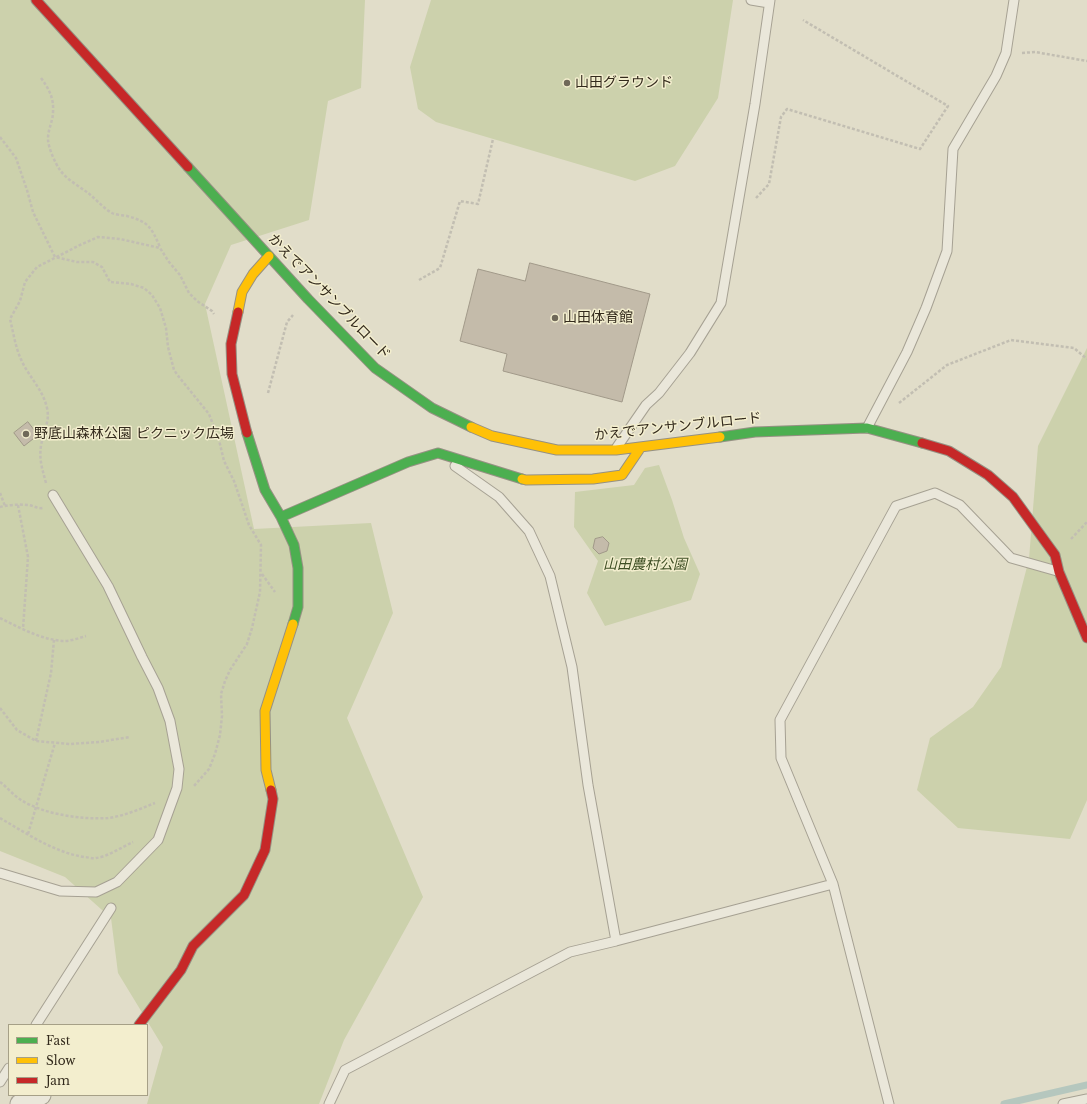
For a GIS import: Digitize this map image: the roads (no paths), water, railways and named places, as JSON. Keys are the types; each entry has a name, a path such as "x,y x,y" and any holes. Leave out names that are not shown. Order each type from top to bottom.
{"street":[{"name":"かえでアンサンブルロード","path":"36,0 308,299 375,368 432,408 465,425 492,436 557,450 616,450 755,432 867,428 949,451 988,475 1013,497 1055,555 1059,572 1087,638"},
{"path":"140,1024 181,970 193,946 244,895 265,850 273,799 266,770 265,711 298,606 298,568 294,546 281,517 264,490 232,374 231,344 242,292 253,274 270,256"},
{"path":"281,517 408,462 438,453 526,480 592,479 622,475 641,447"},
{"path":"20,1104 39,1096"}],"lane":[{"path":"616,450 646,405 659,393 690,353 721,303 755,104 770,1 752,0"},
{"path":"867,428 907,352 926,308 947,251 953,149 996,76 1006,53 1014,0"},
{"path":"438,453 499,498 529,531 550,576 572,667 588,785 616,941"},
{"path":"889,1104 833,884 781,758 780,720 896,506 935,493 960,505 1011,558 1059,572"},
{"path":"0,873 60,891 96,892 117,882 158,840 177,788 179,769 170,721 158,688 108,586 53,495"},
{"path":"329,1104 345,1070 570,952 833,884"},
{"path":"37,1024 111,908"},
{"path":"0,1082 8,1070"},
{"path":"1063,1104 1087,1099"}],"waterway":[{"path":"1004,1104 1087,1085"}],"place":[{"name":"山田グラウンド","path":"567,83"},
{"name":"山田体育館","path":"555,318"},
{"name":"野底山森林公園 ピクニック広場","path":"26,434"}],"park label":[{"name":"山田農村公園","path":"645,565"}]}
